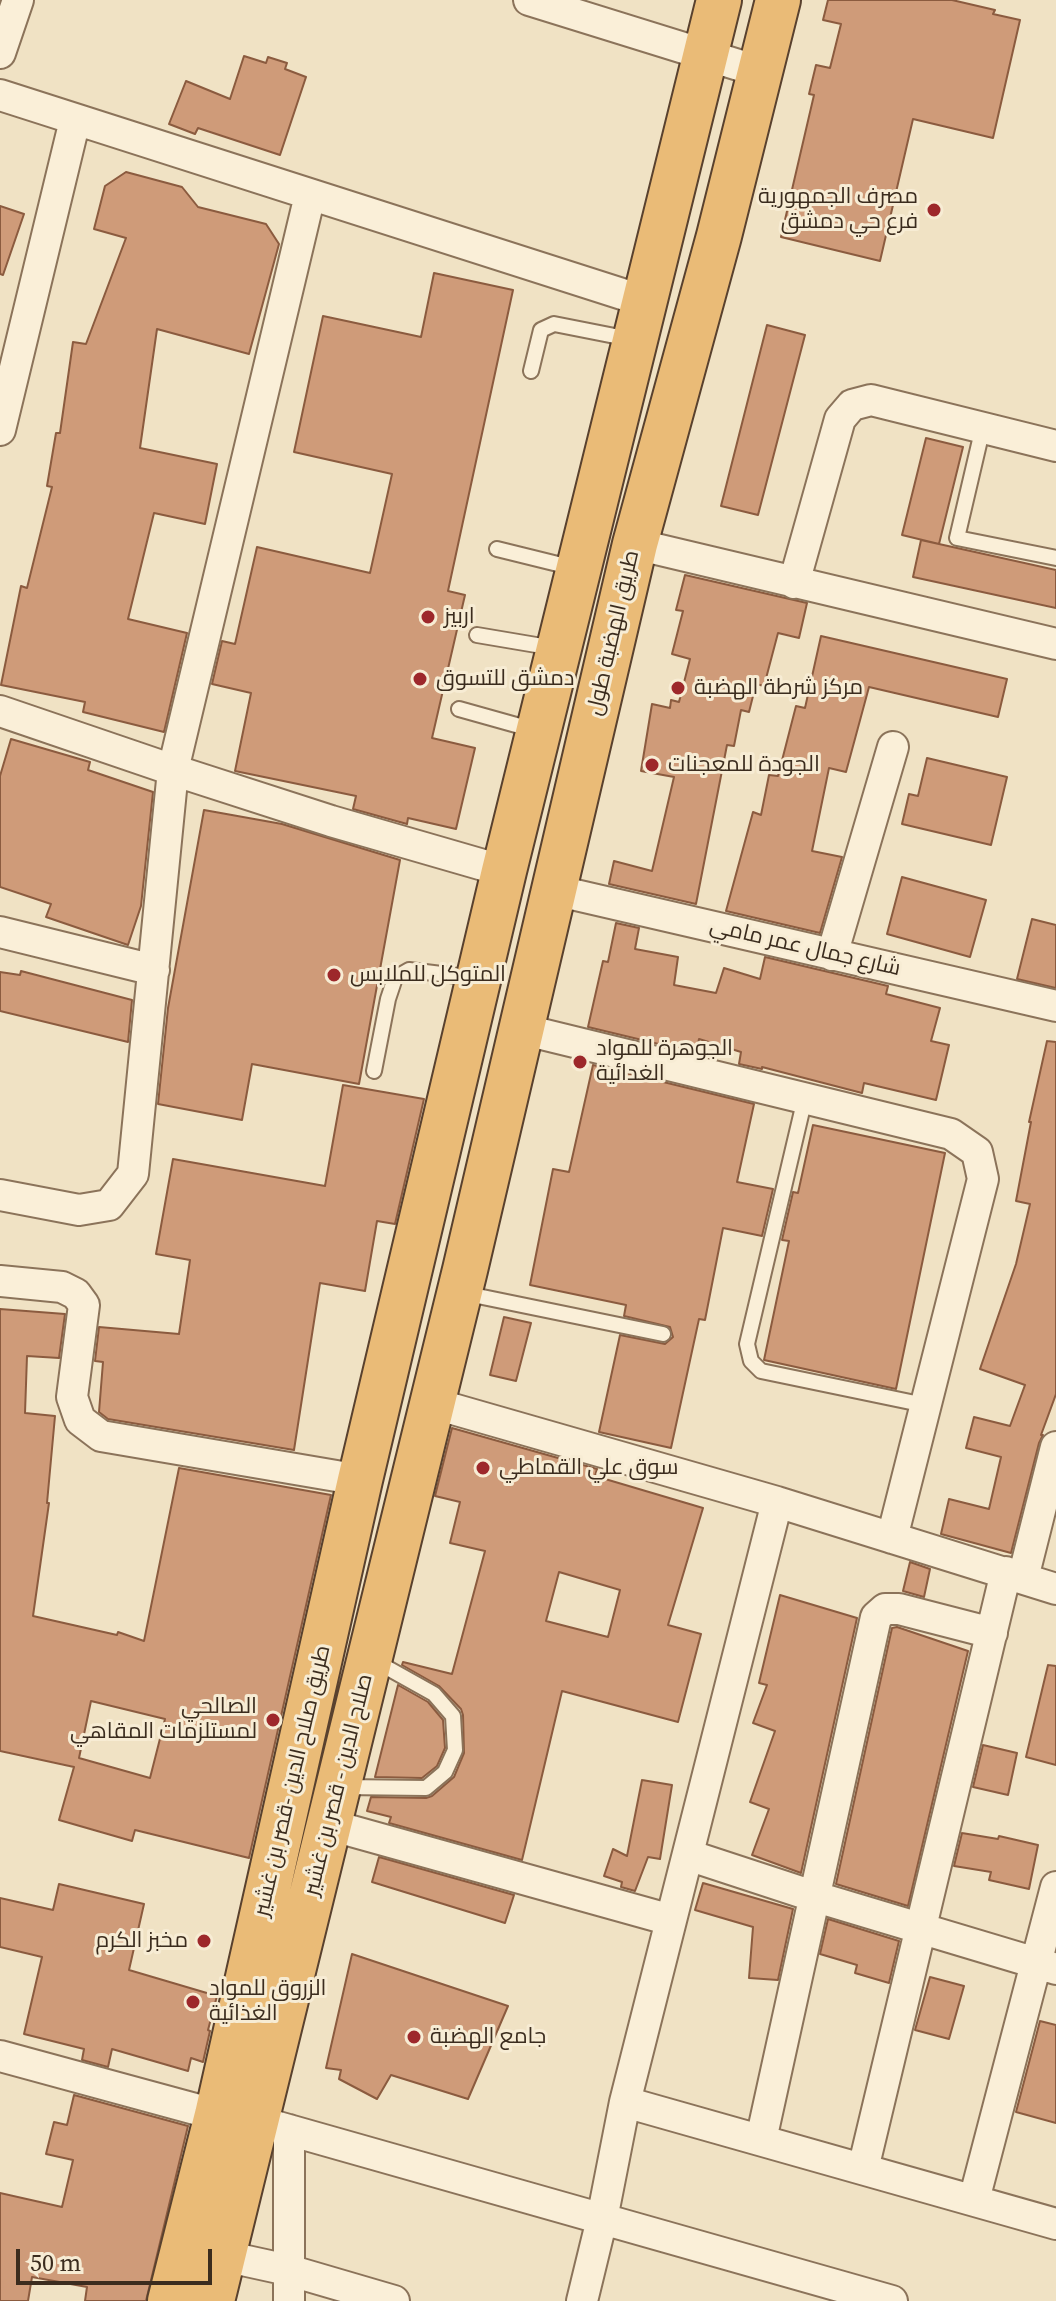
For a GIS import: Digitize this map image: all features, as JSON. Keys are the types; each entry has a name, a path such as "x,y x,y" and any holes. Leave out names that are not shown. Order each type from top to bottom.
{"highway":[{"path":"479,979 719,0"},
{"name":"طريق الهضبة طول","path":"462,1281 635,544 778,0"},
{"name":"طريق صلاح الدين -قصر بن غشير","path":"170,2301 255,2122 360,1480 479,979"},
{"name":"صلاح الدين - قصر بن غشير","path":"212,2301 462,1281"}],"street":[{"path":"0,53 18,0"},
{"path":"529,0 761,72"},
{"path":"0,95 310,195 639,320"},
{"path":"0,430 75,120"},
{"path":"0,1195 79,1210 109,1205 133,1174 173,770 310,195"},
{"path":"794,583 840,419 852,405 871,400 1056,446"},
{"path":"635,544 1056,644"},
{"path":"0,711 331,821 504,871"},
{"path":"832,955 893,747"},
{"name":"شارع جمال عمر مامي","path":"554,890 1056,1006"},
{"path":"0,932 154,970"},
{"path":"521,1029 951,1134 977,1152 983,1179 892,1538"},
{"path":"0,1281 62,1287 76,1294 84,1305 72,1397 80,1420 101,1436 360,1480"},
{"path":"432,1403 777,1502 1056,1589"},
{"path":"863,2169 992,1633 1015,1575 1056,1447"},
{"path":"582,2301 625,2102 777,1502"},
{"path":"761,2140 876,1617 885,1609 899,1609 992,1633"},
{"path":"334,1806 671,1920"},
{"path":"688,1855 1046,1967"},
{"path":"974,2200 1046,1967 1056,1887"},
{"path":"0,2056 255,2122 602,2219 833,2293 892,2301"},
{"path":"625,2102 1056,2224"},
{"path":"255,2122 288,2270 289,2301"},
{"path":"224,2256 288,2270 394,2301"}],"lane":[{"path":"531,371 541,330 554,324 639,320"},
{"path":"983,427 957,538 1056,558"},
{"path":"497,549 578,569"},
{"path":"477,635 559,649"},
{"path":"459,709 538,731"},
{"path":"374,1071 395,978 409,970 479,979"},
{"path":"805,1098 747,1344 751,1361 761,1371 925,1405"},
{"path":"462,1281 663,1334"},
{"path":"334,1806 426,1788 445,1772 455,1750 453,1716 434,1694 370,1659"}],"building":[{"path":"828,0 952,0 995,10 993,14 1020,20 993,138 913,119 880,261 781,237 814,95 809,94 816,65 830,68 841,24 823,20"},
{"path":"244,56 266,63 268,57 287,63 285,69 306,77 280,155 198,128 195,134 169,124 186,81 230,99"},
{"path":"126,172 182,187 198,207 266,224 279,244 249,354 157,329 140,448 217,464 205,524 154,513 128,619 187,633 164,732 83,712 85,702 1,685 21,586 27,588 52,487 47,486 56,433 60,433 73,342 86,344 126,238 94,229 105,186"},
{"path":"0,206 24,214 3,275 0,274"},
{"path":"434,273 513,290 448,591 465,595 432,738 475,748 456,829 408,818 407,824 353,809 356,796 235,771 251,693 212,684 222,641 235,644 257,547 370,573 392,474 294,452 323,316 421,337"},
{"path":"767,325 805,335 758,515 721,506"},
{"path":"926,438 963,447 939,544 902,535"},
{"path":"921,540 1056,570 1056,608 913,577"},
{"path":"685,575 807,603 799,638 778,633 764,686 756,684 749,712 741,710 734,746 727,745 696,904 609,884 614,861 652,871 674,777 641,771 652,704 670,708 671,700 679,702 690,659 672,654 683,611 676,610"},
{"path":"821,636 1007,679 998,717 869,687 846,772 829,768 812,851 842,857 820,933 726,911 753,812 761,815 769,775 778,776 796,706 805,708"},
{"path":"11,739 90,762 88,770 153,792 141,906 128,945 46,917 51,904 0,887 0,776"},
{"path":"927,758 1007,777 991,845 902,824 909,794 918,796"},
{"path":"204,810 282,824 400,860 359,1084 252,1064 242,1120 158,1104 168,1008"},
{"path":"902,877 986,900 970,957 887,934"},
{"path":"1032,919 1056,925 1056,988 1017,979"},
{"path":"616,923 639,928 635,949 678,957 674,985 716,993 724,968 760,979 765,957 888,986 886,994 940,1008 931,1041 949,1045 936,1100 864,1083 862,1093 739,1064 741,1052 699,1039 696,1053 588,1027 603,961 608,962"},
{"path":"21,971 132,1000 128,1042 0,1011 0,972 20,975"},
{"path":"1047,1041 1056,1042 1056,1394 1041,1435 1011,1553 941,1534 949,1499 989,1509 1001,1457 966,1448 974,1417 1010,1426 1025,1385 980,1369 1016,1264 1030,1204 1016,1201"},
{"path":"593,1065 754,1104 737,1182 773,1189 762,1236 723,1228 705,1320 699,1319 671,1448 599,1432 620,1335 665,1344 673,1337 670,1327 624,1316 626,1305 530,1285 553,1169 569,1172"},
{"path":"343,1085 424,1099 395,1224 377,1221 365,1291 320,1283 294,1450 108,1419 99,1412 103,1362 95,1361 99,1327 179,1334 190,1260 156,1254 173,1159 325,1186"},
{"path":"813,1125 945,1153 896,1389 764,1360 789,1241 782,1240 793,1192 798,1193"},
{"path":"0,1309 65,1314 59,1358 27,1356 25,1413 55,1416 49,1503 33,1616 117,1635 118,1632 144,1641 179,1468 331,1495 249,1858 135,1830 132,1841 59,1820 74,1767 0,1751","holes":["91,1701 165,1719 150,1778 79,1758"]},
{"path":"504,1317 531,1323 516,1381 490,1375"},
{"path":"452,1428 597,1469 595,1476 703,1508 668,1625 701,1634 678,1722 562,1691 522,1860 389,1823 391,1817 367,1811 371,1797 432,1796 454,1777 464,1753 461,1709 439,1686 402,1665 403,1662 452,1674 485,1551 450,1543 460,1502 435,1496","holes":["559,1572 620,1590 608,1637 546,1621"]},
{"path":"910,1562 930,1569 924,1597 903,1591"},
{"path":"780,1595 857,1618 801,1873 752,1855 769,1809 750,1802 775,1731 753,1723 767,1685 759,1683"},
{"path":"897,1627 968,1651 908,1906 836,1884 892,1628"},
{"path":"1048,1665 1056,1666 1056,1765 1026,1757"},
{"path":"398,1685 428,1702 443,1720 445,1748 437,1766 422,1778 375,1777"},
{"path":"983,1745 1017,1753 1008,1795 973,1787"},
{"path":"642,1780 672,1785 660,1859 648,1857 635,1891 621,1887 622,1882 604,1876 613,1849 627,1856"},
{"path":"962,1833 998,1839 999,1836 1038,1845 1029,1889 989,1880 991,1872 954,1866"},
{"path":"379,1857 514,1895 505,1923 372,1882"},
{"path":"703,1883 793,1909 778,1980 749,1978 753,1927 695,1910"},
{"path":"59,1884 144,1904 129,1970 217,1996 203,2062 191,2058 188,2071 112,2049 108,2067 82,2060 84,2049 24,2034 42,1957 0,1947 0,1898 53,1910"},
{"path":"828,1919 899,1941 889,1983 855,1973 857,1965 820,1954"},
{"name":"جامع الهضبة","path":"352,1954 508,2006 468,2099 391,2075 377,2099 339,2079 341,2070 326,2068"},
{"path":"930,1977 964,1986 949,2039 915,2030"},
{"path":"1040,2021 1056,2025 1056,2123 1016,2112"},
{"path":"74,2095 188,2126 146,2301 85,2301 87,2287 32,2277 28,2301 0,2301 0,2193 62,2207 73,2160 46,2154 54,2122 67,2125"}],"place":[{"name":"مصرف الجمهورية فرع حي دمشق","path":"934,210"},
{"name":"اربيز","path":"428,617"},
{"name":"دمشق للتسوق","path":"420,679"},
{"name":"مركز شرطة الهضبة","path":"678,688"},
{"name":"الجودة للمعجنات","path":"652,765"},
{"name":"المتوكل للملابس","path":"334,975"},
{"name":"الجوهرة للمواد الغدائية","path":"580,1062"},
{"name":"سوق علي القماطي","path":"483,1468"},
{"name":"الصالحي لمستلزمات المقاهي","path":"273,1720"},
{"name":"مخبز الكرم","path":"204,1941"},
{"name":"الزروق للمواد الغذائية","path":"193,2002"},
{"name":"جامع الهضبة","path":"414,2037"}]}
